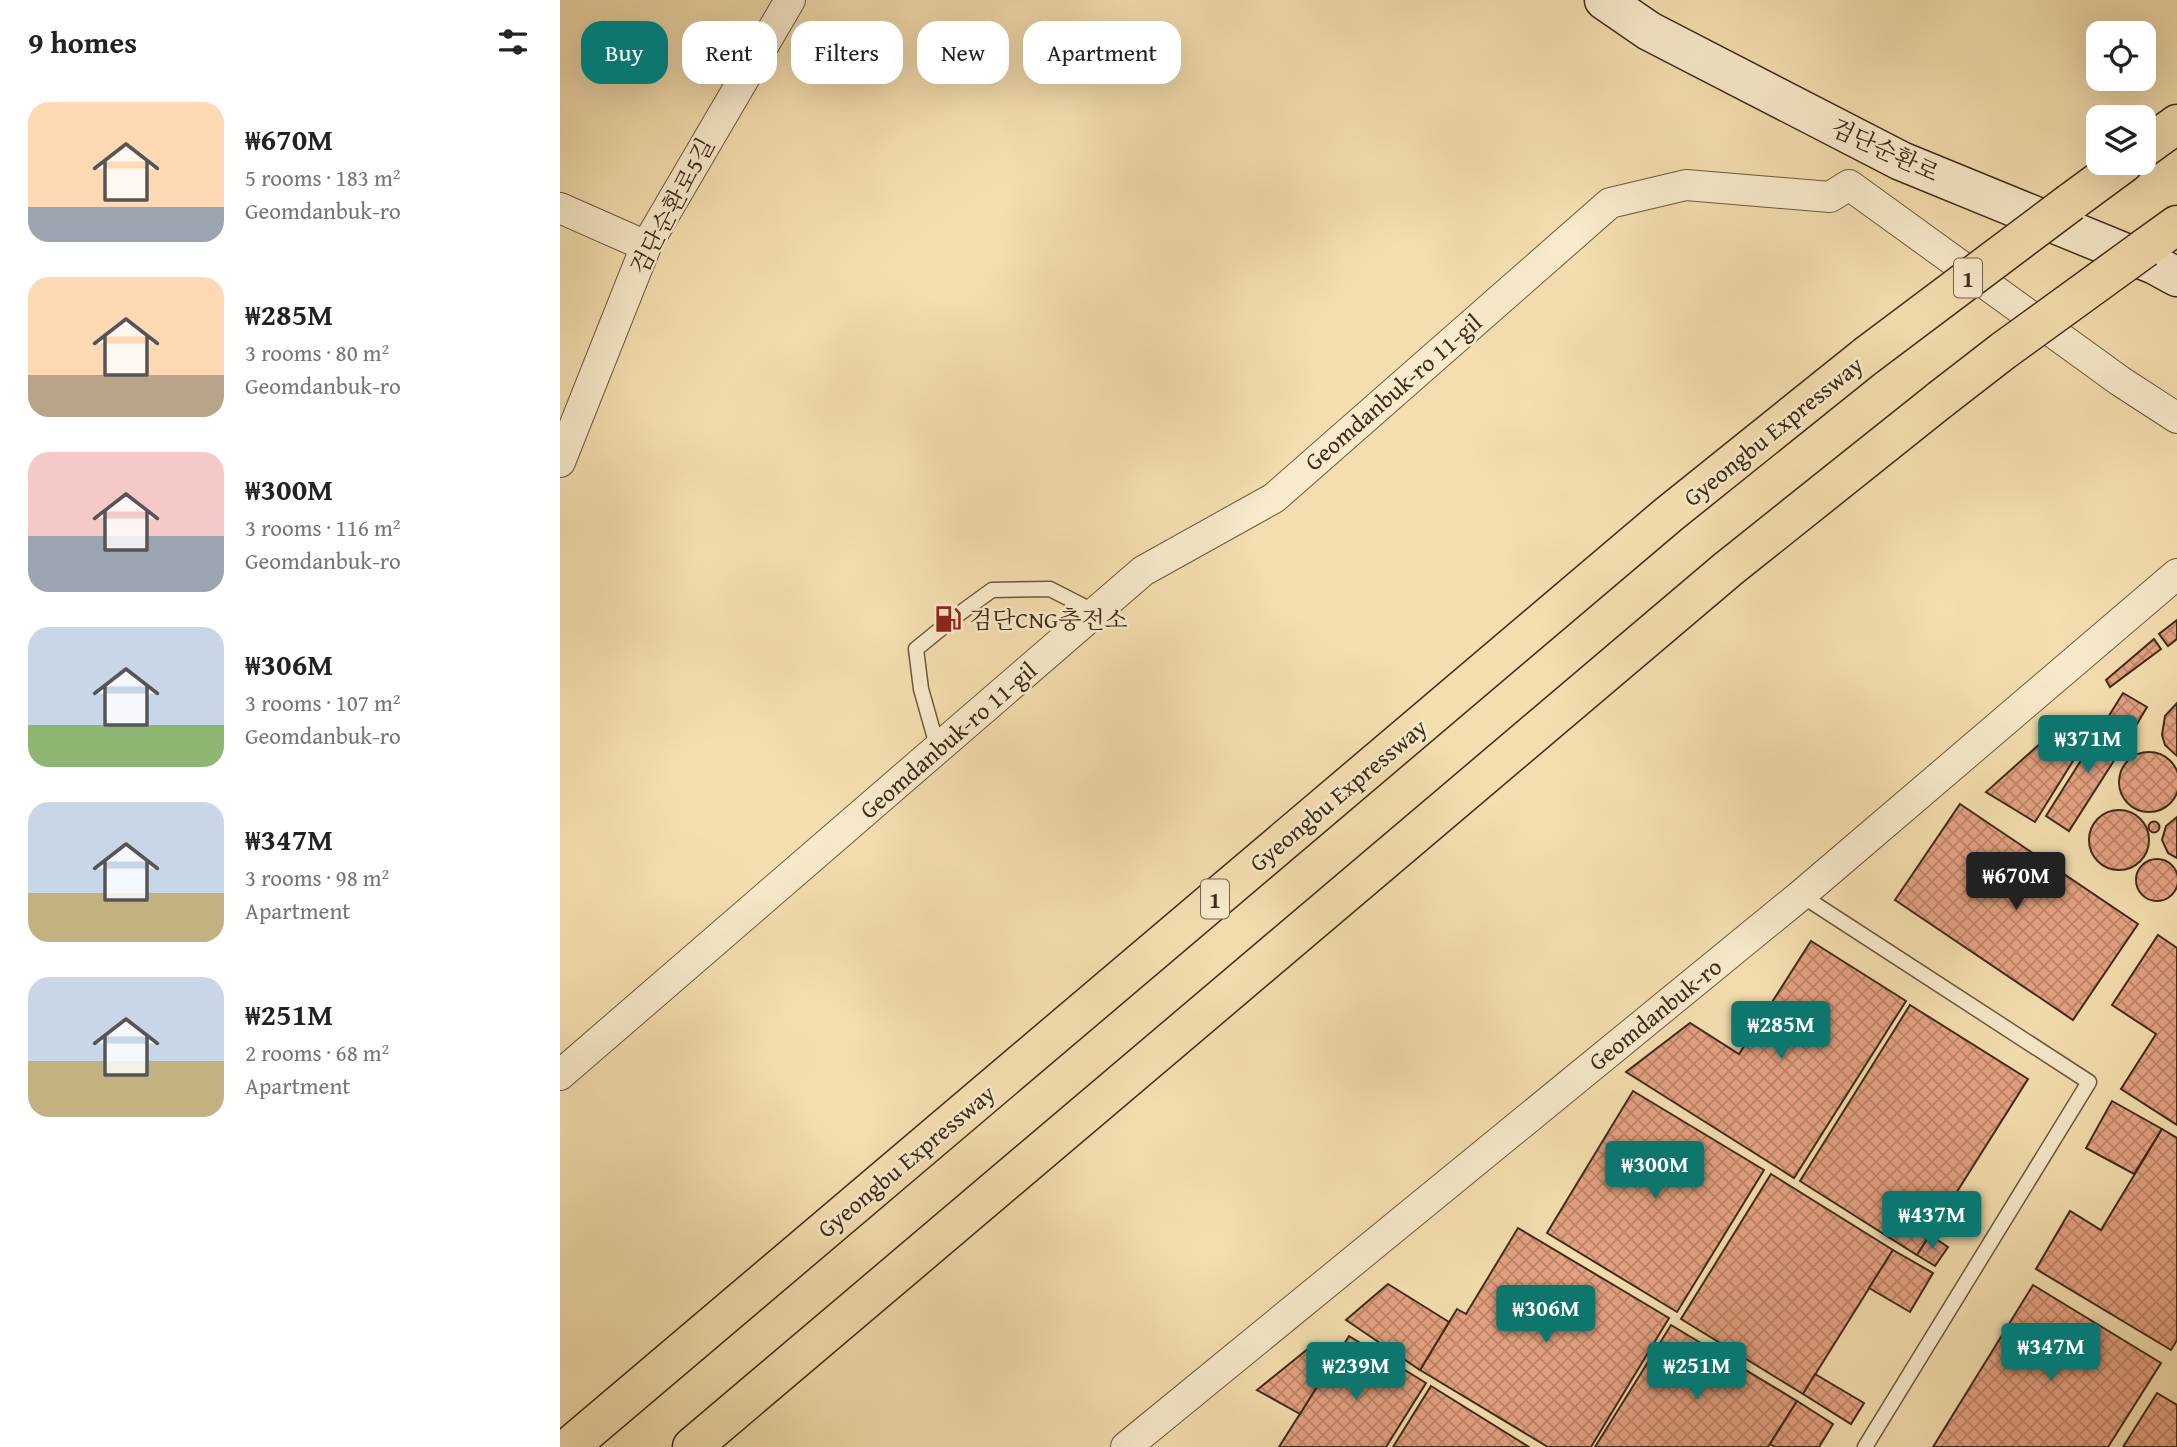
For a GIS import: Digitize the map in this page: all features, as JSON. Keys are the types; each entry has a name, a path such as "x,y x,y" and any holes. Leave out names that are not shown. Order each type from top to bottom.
{"highway":[{"path":"2156,139 2177,124"},
{"name":"Gyeongbu Expressway","path":"569,1447 1668,515 1866,356 2108,175"},
{"path":"692,1447 1717,578 2003,351 2177,225"}],"main road":[{"name":"검단순환로","path":"1604,0 1649,32 1900,161 2155,265 2177,277"}],"street":[{"name":"검단순환로5길","path":"560,462 646,246 790,0"},
{"name":"Geomdanbuk-ro 11-gil","path":"560,1075 1143,571 1274,498 1610,203 1686,185 1830,197 1849,185 2120,381 2177,418"},
{"path":"560,208 646,246"},
{"name":"Geomdanbuk-ro","path":"1126,1447 1801,895 2177,574"}],"lane":[{"path":"938,748 921,689 916,649 992,590 1050,589 1095,612"},
{"path":"1801,895 2089,1082 1865,1447"}],"building":[{"path":"2177,620 2177,639 2168,646 2159,634"},
{"path":"2154,639 2161,649 2110,687 2106,680"},
{"path":"2123,693 2147,707 2131,734 2107,719"},
{"path":"2177,703 2177,756 2165,745 2162,735 2165,716"},
{"path":"2107,719 2131,734 2069,831 2046,816"},
{"path":"2042,742 2073,761 2035,822 1986,792"},
{"path":"2137,754 2161,754 2177,770 2177,794 2161,810 2137,810 2121,794 2121,770"},
{"path":"1960,804 2138,924 2073,1020 1895,900"},
{"path":"2113,810 2125,810 2144,823 2149,840 2147,852 2136,865 2125,870 2113,870 2094,857 2089,846 2089,834 2102,815"},
{"path":"2177,817 2177,858 2168,853 2162,840 2166,826"},
{"path":"2154,822 2158,823 2158,831 2154,832 2150,831 2149,827 2150,823"},
{"path":"2157,859 2172,865 2178,880 2172,895 2157,901 2142,895 2136,880 2142,865"},
{"path":"2158,935 2177,948 2177,1125 2121,1089 2156,1034 2112,1005"},
{"path":"1811,941 1906,1001 1794,1178 1626,1072 1690,1023 1739,1054"},
{"path":"1910,1005 2028,1079 1917,1255 1800,1181"},
{"path":"1633,1091 1764,1170 1677,1312 1547,1233"},
{"path":"2112,1101 2162,1129 2134,1174 2086,1148"},
{"path":"2162,1129 2177,1138 2177,1340 2171,1350 2036,1269 2070,1211 2101,1230"},
{"path":"1771,1174 1893,1250 1803,1394 1681,1319"},
{"path":"1518,1228 1669,1318 1591,1447 1548,1447 1420,1370 1457,1309 1466,1314"},
{"path":"1930,1235 1948,1247 1935,1266 1917,1255"},
{"path":"1893,1250 1933,1273 1910,1312 1869,1288"},
{"path":"1388,1284 1449,1322 1420,1370 1346,1320"},
{"path":"2033,1285 2161,1363 2108,1447 1933,1447"},
{"path":"1671,1325 1797,1401 1768,1447 1595,1447"},
{"path":"1349,1336 1426,1383 1386,1447 1279,1447"},
{"path":"1314,1344 1336,1356 1300,1414 1257,1390"},
{"path":"1815,1374 1864,1403 1851,1424 1803,1394"},
{"path":"1431,1386 1529,1447 1393,1447"},
{"path":"2157,1393 2177,1405 2177,1447 2123,1447"},
{"path":"1797,1401 1833,1424 1819,1447 1775,1447 1770,1444"}],"place":[{"name":"검단CNG충전소","path":"948,619"}]}
